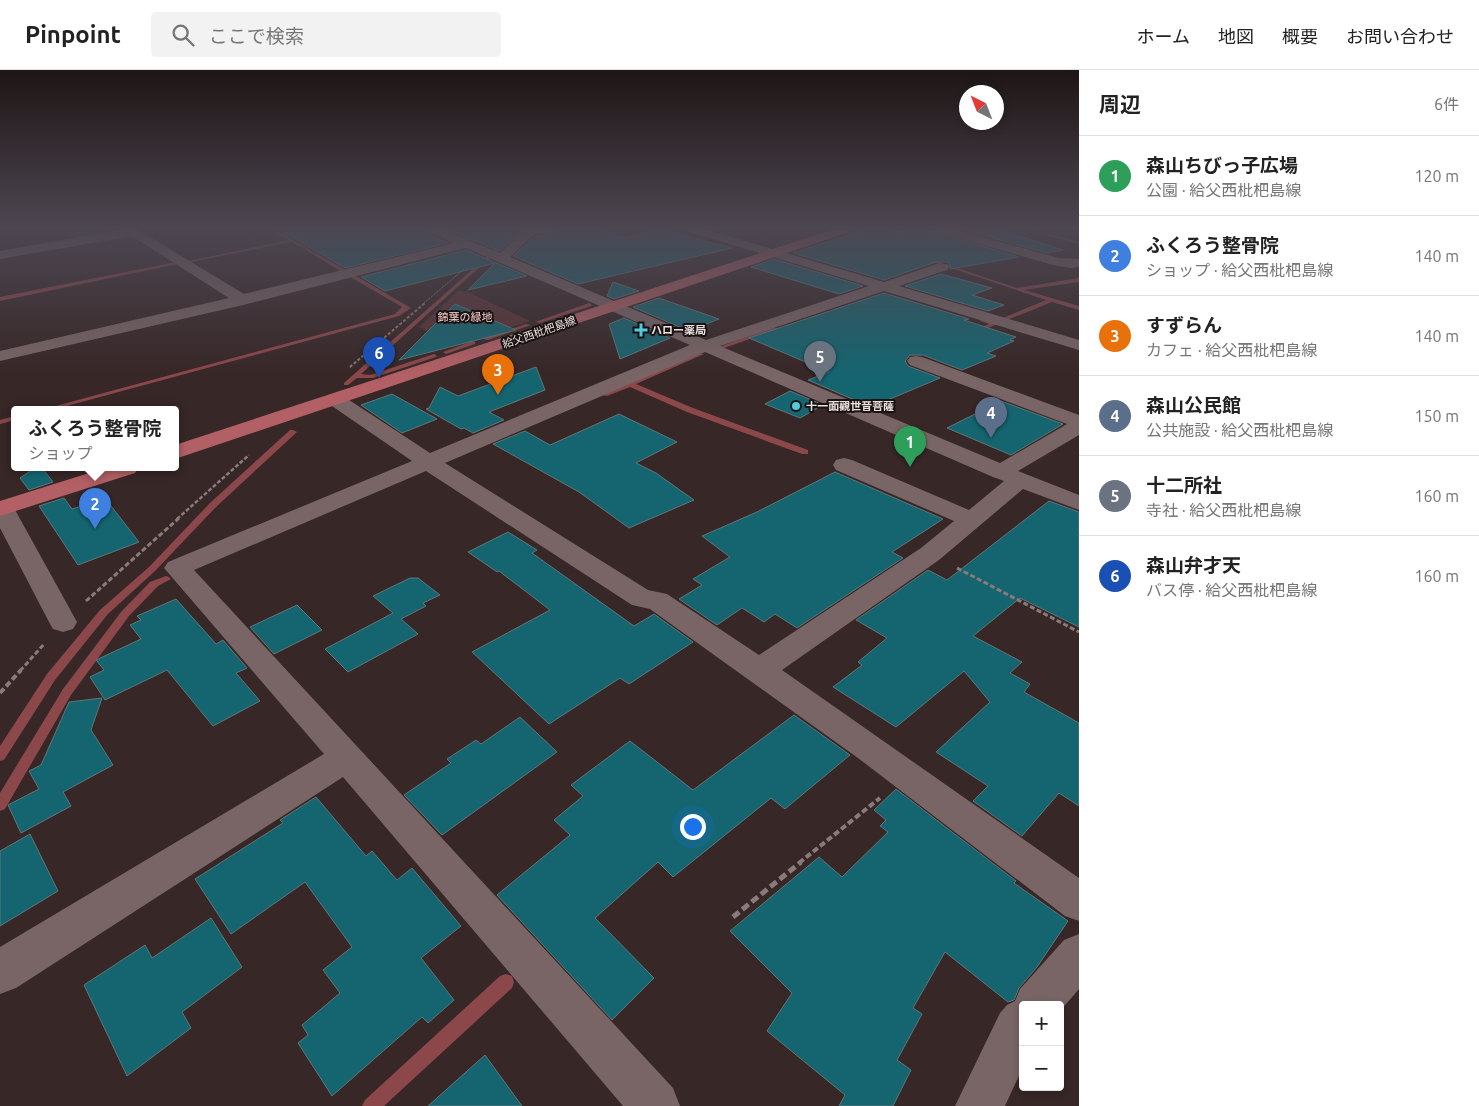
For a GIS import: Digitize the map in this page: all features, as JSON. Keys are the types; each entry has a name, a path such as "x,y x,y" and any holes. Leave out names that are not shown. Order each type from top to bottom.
{"main road":[{"name":"給父西枇杷島線","path":"179,451 700,277"},
{"path":"2,505 117,471"}],"street":[{"path":"207,277 243,300"},
{"path":"0,356 333,277"},
{"path":"546,277 1010,476 1079,502"},
{"path":"857,277 1079,345"},
{"path":"655,1106 347,757 177,568 703,346 912,277"},
{"path":"916,361 1079,422"},
{"path":"336,400 428,462 642,599 657,600 760,670 907,775 1079,902"},
{"path":"760,670 930,554 972,520 1010,476 1079,426"},
{"path":"844,465 972,520"},
{"path":"2,505 63,622"},
{"path":"0,972 347,757"},
{"path":"1039,1001 1079,955"},
{"path":"980,1106 1019,1025"}],"path":[{"path":"350,367 464,277"},
{"path":"0,692 63,622 275,431 268,422"},
{"path":"930,554 1079,632"},
{"path":"733,917 907,775"}],"green space":[{"name":"錦葉の緑地","path":"458,291 468,292 530,321 455,346 419,327"}],"building":[{"path":"362,277 439,277 385,291"},
{"path":"481,277 521,277 468,290"},
{"path":"563,277 606,277 578,284"},
{"path":"785,277 834,277 863,286 839,294"},
{"path":"875,277 892,277 884,280"},
{"path":"931,277 953,277 992,288 972,295 1004,305 988,311 905,286"},
{"path":"613,282 639,291 614,299 607,296"},
{"path":"884,293 969,319 964,320 1016,337 1010,340 1014,341 987,353 996,356 962,370 923,355 910,355 905,361 908,366 940,378 871,407 808,380 829,372 749,338"},
{"path":"659,298 719,319 689,331 633,307"},
{"path":"455,304 516,330 399,360"},
{"path":"624,318 670,338 620,359 609,324"},
{"path":"536,367 545,390 489,412 504,420 473,433 464,428 461,429 426,409 429,408 440,387 458,396"},
{"path":"790,391 823,405 800,418 765,404"},
{"path":"392,394 437,419 402,433 361,405"},
{"path":"1001,401 1063,424 1011,455 947,428"},
{"path":"619,414 677,442 636,463 656,473 694,500 629,528 579,492 493,444 525,431 550,445"},
{"path":"30,471 44,471 53,482 29,490 20,478"},
{"path":"835,472 943,519 892,552 903,558 797,628 775,614 764,622 742,608 717,625 679,599 702,585 693,579 730,557 702,536 757,512"},
{"path":"64,498 72,509 95,502 98,505 108,502 139,542 78,565 39,506"},
{"path":"1049,501 1079,512 1079,627 1020,598 973,636 1022,662 1010,673 1030,684 1024,692 1079,723 1079,806 1059,793 1022,836 973,801 988,786 936,752 990,702 964,671 896,727 833,687 862,665 858,662 887,638 856,620 928,570 947,580"},
{"path":"508,532 537,550 532,553 634,626 654,614 693,642 629,684 620,678 549,724 472,652 550,610 499,571 497,572 468,552"},
{"path":"410,578 418,578 440,595 423,603 426,606 401,619 418,634 348,672 325,649 393,613 373,596"},
{"path":"176,599 216,644 223,640 247,668 236,673 260,701 213,726 167,670 105,700 90,677 104,670 96,660 141,639 130,625 141,620 137,616"},
{"path":"297,605 322,630 274,654 250,627"},
{"path":"102,698 91,730 113,765 63,792 71,806 21,833 8,805 39,789 29,771 41,765 69,702"},
{"path":"794,715 850,755 785,809 771,798 673,877 658,862 595,918 654,978 612,1020 497,895 570,835 554,820 583,796 571,785 630,741 693,790"},
{"path":"520,717 557,752 442,835 404,795 451,763 447,759 476,740 481,744"},
{"path":"896,789 1016,881 1014,883 1068,921 1037,967 1019,988 1014,1000 1008,1002 945,952 913,1008 922,1014 897,1060 911,1070 893,1106 839,1106 845,1095 767,1031 792,993 730,931 819,857 842,877 888,832 880,826 886,820 874,810"},
{"path":"316,797 366,856 372,851 397,880 412,868 461,926 421,958 454,1000 428,1023 422,1017 332,1096 298,1043 308,1035 302,1025 340,993 323,970 352,947 305,882 231,934 195,879 283,823 280,820"},
{"path":"30,834 58,891 0,926 0,851"},
{"path":"211,918 242,967 182,1012 191,1028 127,1076 84,985 145,945 152,958"},
{"path":"485,1055 522,1106 428,1106"}],"waterway":[{"path":"0,299 106,277"},
{"path":"355,277 408,308"},
{"path":"346,384 466,277"},
{"path":"982,277 1079,308"},
{"path":"1018,289 1079,280"},
{"path":"1005,319 1051,300"},
{"path":"538,322 589,305"},
{"path":"60,406 397,315 406,307"},
{"path":"975,332 994,324 982,320"},
{"path":"486,339 528,325"},
{"path":"722,347 773,329 787,334"},
{"path":"446,352 473,343"},
{"path":"630,384 701,354"},
{"path":"355,376 371,377 434,356"},
{"path":"605,395 630,384"},
{"path":"630,384 690,410 805,452"},
{"path":"0,422 11,419"},
{"path":"0,756 51,677 104,612 152,569 213,505 293,432"},
{"path":"0,805 67,692 125,614 154,584 166,579"},
{"path":"371,1106 506,982"}],"place":[{"name":"ハロー薬局","path":"641,330"},
{"name":"森山弁才天","path":"379,378"},
{"name":"十二所社","path":"820,382"},
{"name":"すずらん","path":"498,395"},
{"name":"十一面觀世音菩薩","path":"796,406"},
{"name":"森山公民館","path":"991,438"},
{"name":"森山ちびっ子広場","path":"910,467"},
{"name":"ふくろう整骨院","path":"95,529"}]}
